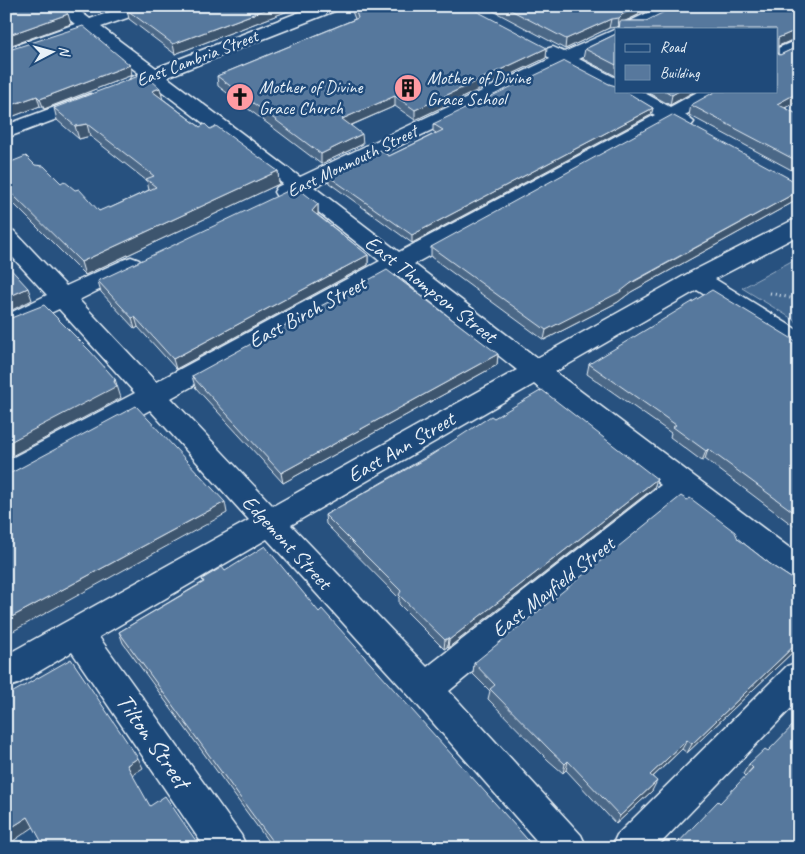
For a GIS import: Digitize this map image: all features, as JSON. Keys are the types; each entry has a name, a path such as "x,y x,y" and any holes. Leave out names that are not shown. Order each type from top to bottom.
{"street":[{"name":"East Thompson Street","path":"62,6 299,186 682,485 799,573"},
{"path":"6,55 144,6"},
{"name":"East Cambria Street","path":"125,86 331,6"},
{"path":"630,28 676,6"},
{"name":"East Monmouth Street","path":"264,203 615,34"},
{"path":"778,56 799,44"},
{"path":"540,46 615,85"},
{"path":"628,92 705,134"},
{"name":"East Birch Street","path":"6,475 712,92"},
{"path":"6,132 107,93"},
{"name":"East Ann Street","path":"6,673 697,279 799,226"},
{"name":"Edgemont Street","path":"6,236 268,522 425,689 568,848"},
{"path":"6,325 151,256"},
{"path":"697,279 799,343"},
{"name":"East Mayfield Street","path":"425,689 682,485"},
{"name":"Tilton Street","path":"78,633 228,848"},
{"path":"630,848 799,677"}],"shaded area":[{"path":"799,257 799,323 742,288"}],"building":[{"path":"6,6 59,6 68,14 6,36"},
{"path":"137,6 275,6 173,44 127,10"},
{"path":"354,6 467,6 547,48 415,110 395,96 342,119 362,134 321,154 217,76 358,18"},
{"path":"503,6 639,6 619,18 611,19 566,39"},
{"path":"676,6 799,6 799,29 778,38 778,28 619,28 620,21 646,21"},
{"path":"83,26 130,65 40,99 37,96 6,107 6,51"},
{"path":"615,34 615,64 585,49"},
{"path":"799,46 799,92 777,104 799,115 799,162 691,105 714,92 778,92 778,54 780,55"},
{"path":"565,61 615,86 615,92 627,92 653,108 412,235 328,176 380,150 389,156 443,130 433,124"},
{"path":"144,74 160,88 152,91 200,127 205,124 210,129 216,126 278,171 81,262 6,188 6,164 26,156 35,165 44,166 61,183 64,181 75,190 79,189 99,211 110,208 156,187 146,179 154,176 87,124 75,126 54,108"},
{"path":"672,115 799,182 799,191 634,281 620,292 546,330 431,247"},
{"path":"296,187 318,204 312,211 368,255 173,359 135,317 132,318 98,281"},
{"path":"6,264 28,288 6,298"},
{"path":"387,270 498,354 281,473 192,376"},
{"path":"712,290 799,343 799,516 708,449 706,451 673,427 676,425 589,364"},
{"path":"44,305 90,351 115,379 114,382 117,386 6,444 6,320"},
{"path":"542,390 657,479 449,640 448,638 445,640 399,595 401,591 325,515 430,456 491,416 494,418"},
{"path":"136,406 225,502 6,620 6,474"},
{"path":"681,496 687,500 690,498 735,532 738,539 774,567 799,582 799,641 692,744 687,740 650,775 657,781 620,816 568,761 565,764 490,689 495,685 474,663"},
{"path":"265,546 319,612 322,609 535,848 277,848 119,632 204,582 202,579 222,567 225,571"},
{"path":"71,659 138,758 127,765 150,806 165,796 201,848 45,848 28,817 6,831 6,692 8,695"},
{"path":"799,719 799,848 673,848 753,768 749,764 765,749 768,751"}],"place":[{"name":"Mother of Divine Grace School","path":"408,88"},
{"name":"Mother of Divine Grace Church","path":"240,97"}]}
